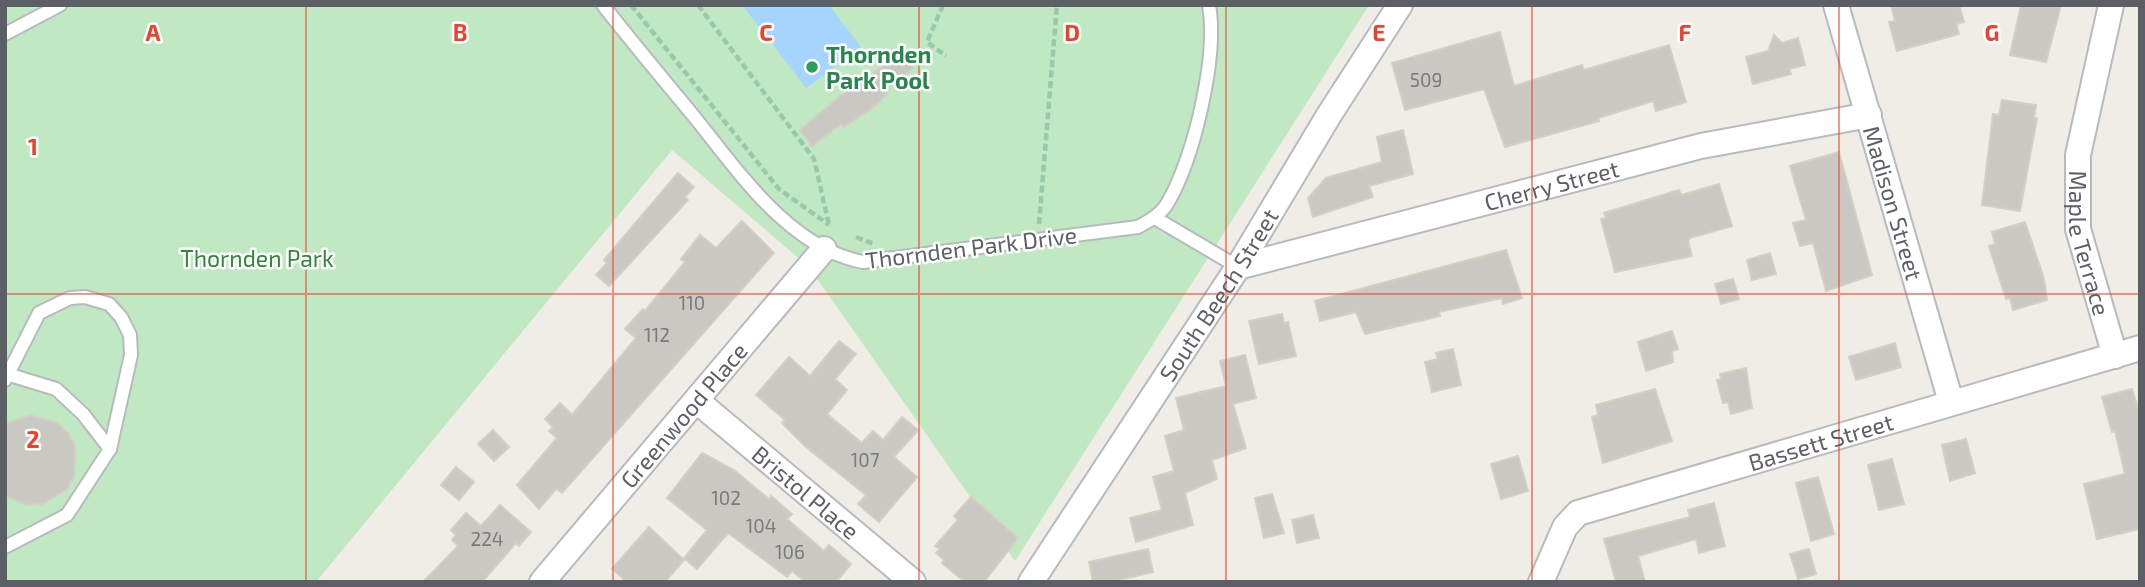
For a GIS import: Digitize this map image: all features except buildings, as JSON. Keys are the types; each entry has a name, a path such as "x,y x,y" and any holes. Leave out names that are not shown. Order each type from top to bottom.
{"street":[{"name":"South Beech Street","path":"1031,582 1238,267 1329,115 1401,5"},
{"name":"Madison Street","path":"1836,5 1951,402"},
{"name":"Maple Terrace","path":"2111,5 2078,155 2078,229 2115,356"},
{"name":"Cherry Street","path":"1238,267 1701,146 1869,116"},
{"name":"Greenwood Place","path":"542,582 824,249"},
{"name":"Bassett Street","path":"1541,582 1565,527 1578,513 2140,348"},
{"name":"Bristol Place","path":"697,401 913,582"}],"lane":[{"path":"5,34 60,5"},
{"name":"Thornden Park Drive","path":"603,5 756,192 786,221 824,249 863,262 1138,227 1155,218"},
{"path":"1209,5 1212,19 1208,68 1188,158 1166,205 1155,218 1238,267"},
{"path":"5,547 67,515 110,449 131,345 126,326 109,304 85,297 69,298 39,313 8,378 56,389 83,414 110,449"}],"path":[{"path":"631,5 779,189 829,225 814,159 698,5"},
{"path":"943,5 927,42 946,56"},
{"path":"1038,228 1057,5"}],"green space":[{"name":"Thornden Park","path":"5,5 1369,5 1015,561 809,267 672,150 316,582 5,582"}],"water":[{"name":"Thornden Park Pool","path":"742,5 829,5 861,47 806,88"}],"place":[{"name":"Thornden Park Pool","path":"812,67"}]}
